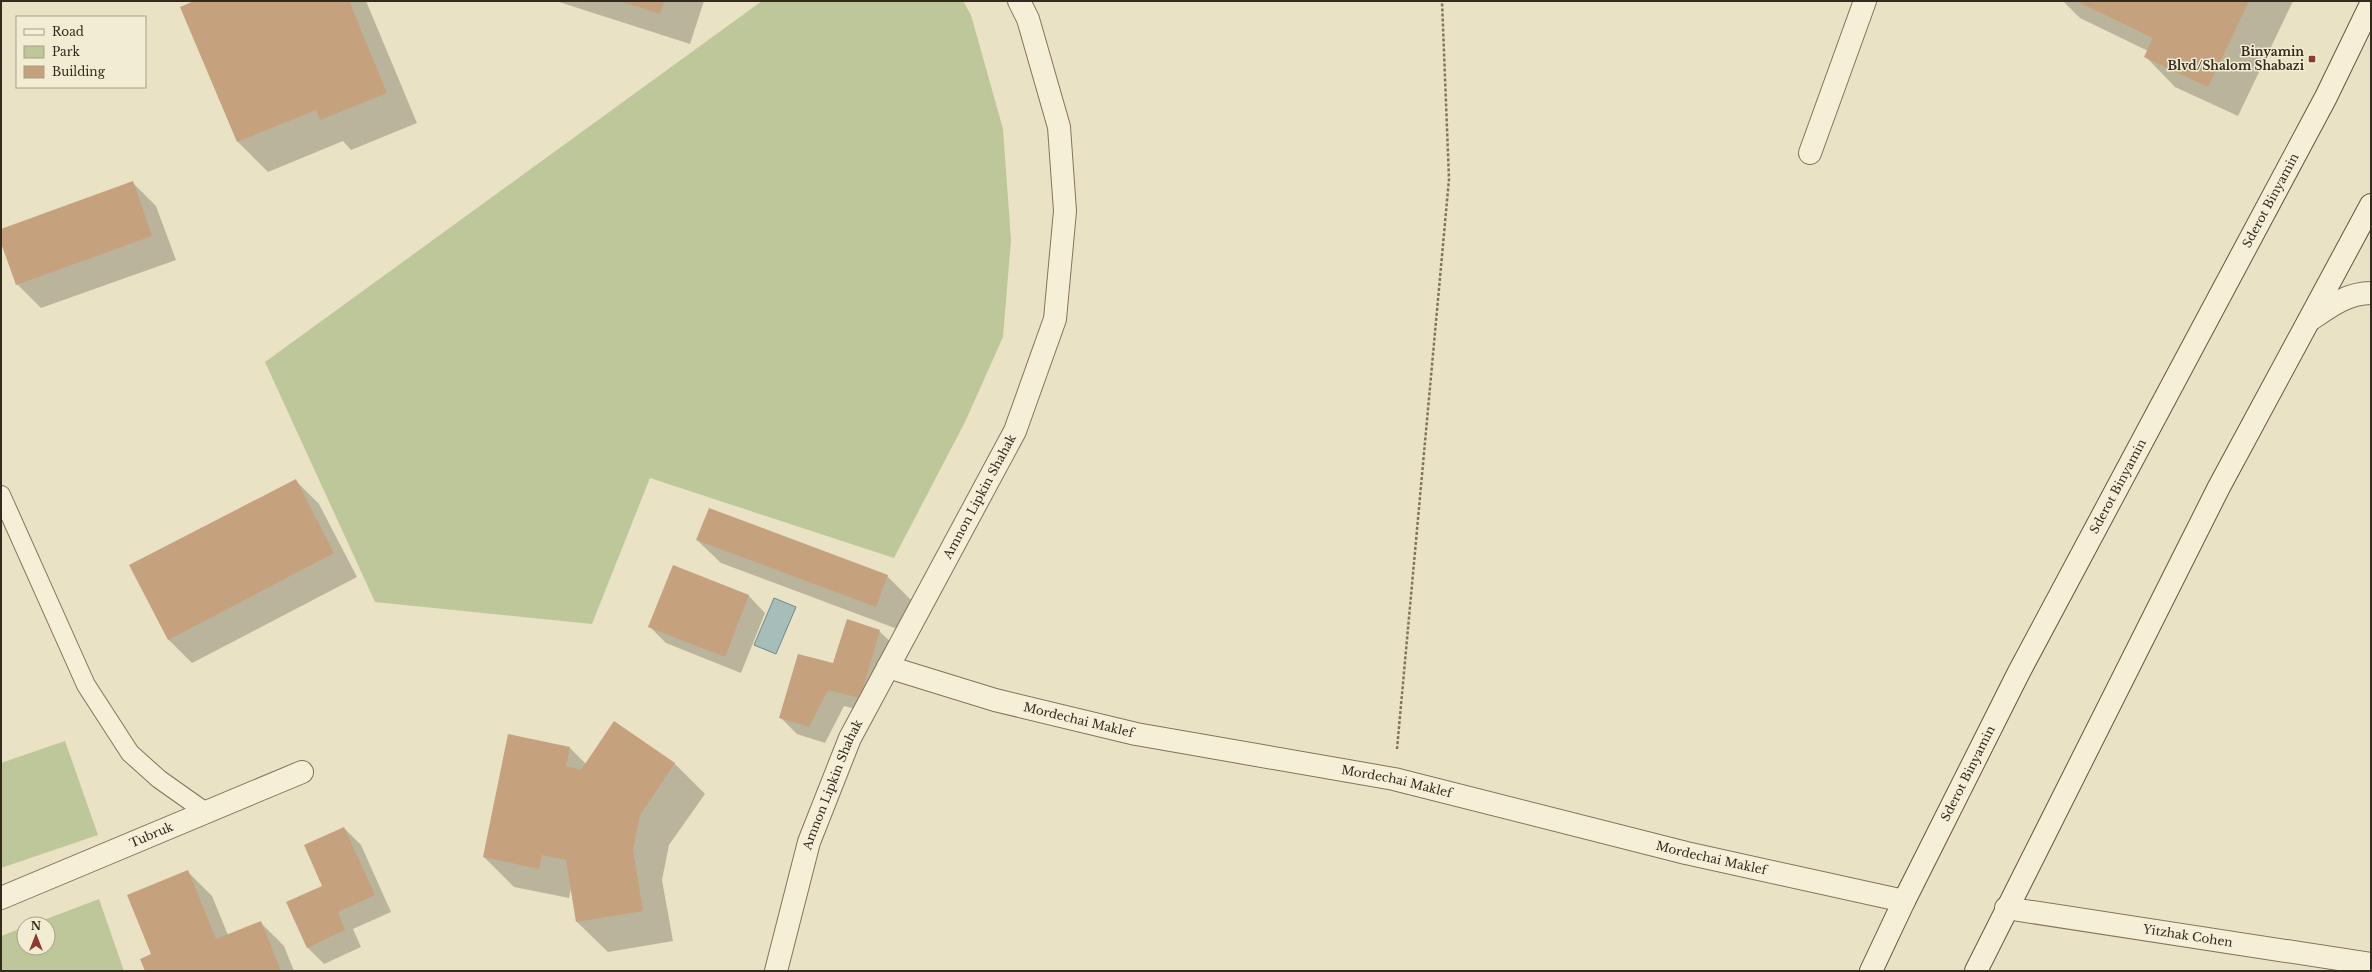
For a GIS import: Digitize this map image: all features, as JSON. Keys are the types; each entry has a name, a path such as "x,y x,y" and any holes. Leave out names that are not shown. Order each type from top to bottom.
{"street":[{"name":"Amnon Lipkin Shahak","path":"776,971 808,842 850,738 1015,431 1055,319 1065,211 1059,127 1028,19 1019,1"},
{"path":"1810,153 1865,1"},
{"name":"Sderot Binyamin","path":"1871,971 1904,901 2019,672 2326,97 2371,4"},
{"path":"1976,971 2006,908 2219,487 2371,205"},
{"path":"2310,320 2337,301 2371,292"},
{"name":"Mordechai Maklef","path":"888,667 995,700 1136,734 1394,779 1686,853 1904,901"},
{"name":"Tubruk","path":"1,898 208,813 302,772"},
{"name":"Yitzhak Cohen","path":"2006,908 2371,964"}],"lane":[{"path":"1,495 86,685 130,753 159,779 208,813"}],"path":[{"path":"1394,779 1449,179 1442,1"}],"green space":[{"path":"762,1 963,1 971,15 1003,129 1011,240 1003,337 965,422 894,558 650,478 592,624 375,602 265,362"},
{"path":"65,741 98,835 1,868 1,763"},
{"path":"99,899 124,971 1,971 1,936 16,930 16,956 56,956 56,916 54,916"}],"water":[{"path":"774,598 796,607 776,654 754,645"}],"building":[{"path":"194,1 349,1 387,93 320,120 316,110 237,142 180,7"},
{"path":"620,1 664,1 660,14"},
{"path":"2076,1 2249,1 2208,87 2144,57 2153,38"},
{"path":"133,181 152,236 16,285 1,243 1,229"},
{"path":"296,479 334,553 168,640 129,565"},
{"path":"709,508 888,575 876,607 696,540"},
{"path":"673,565 749,595 725,657 648,627"},
{"path":"847,619 880,630 860,698 828,690 809,727 779,718 798,654 833,663"},
{"path":"614,721 675,763 640,815 633,850 643,911 576,922 566,860 542,855 539,869 483,857 508,734 570,747 566,766 581,770"},
{"path":"344,827 375,895 338,912 345,930 307,948 286,902 322,886 304,845"},
{"path":"188,870 216,939 261,921 281,971 145,971 140,959 151,954 127,895"}],"place":[{"name":"Binyamin Blvd/Shalom Shabazi","path":"2312,59"}]}
